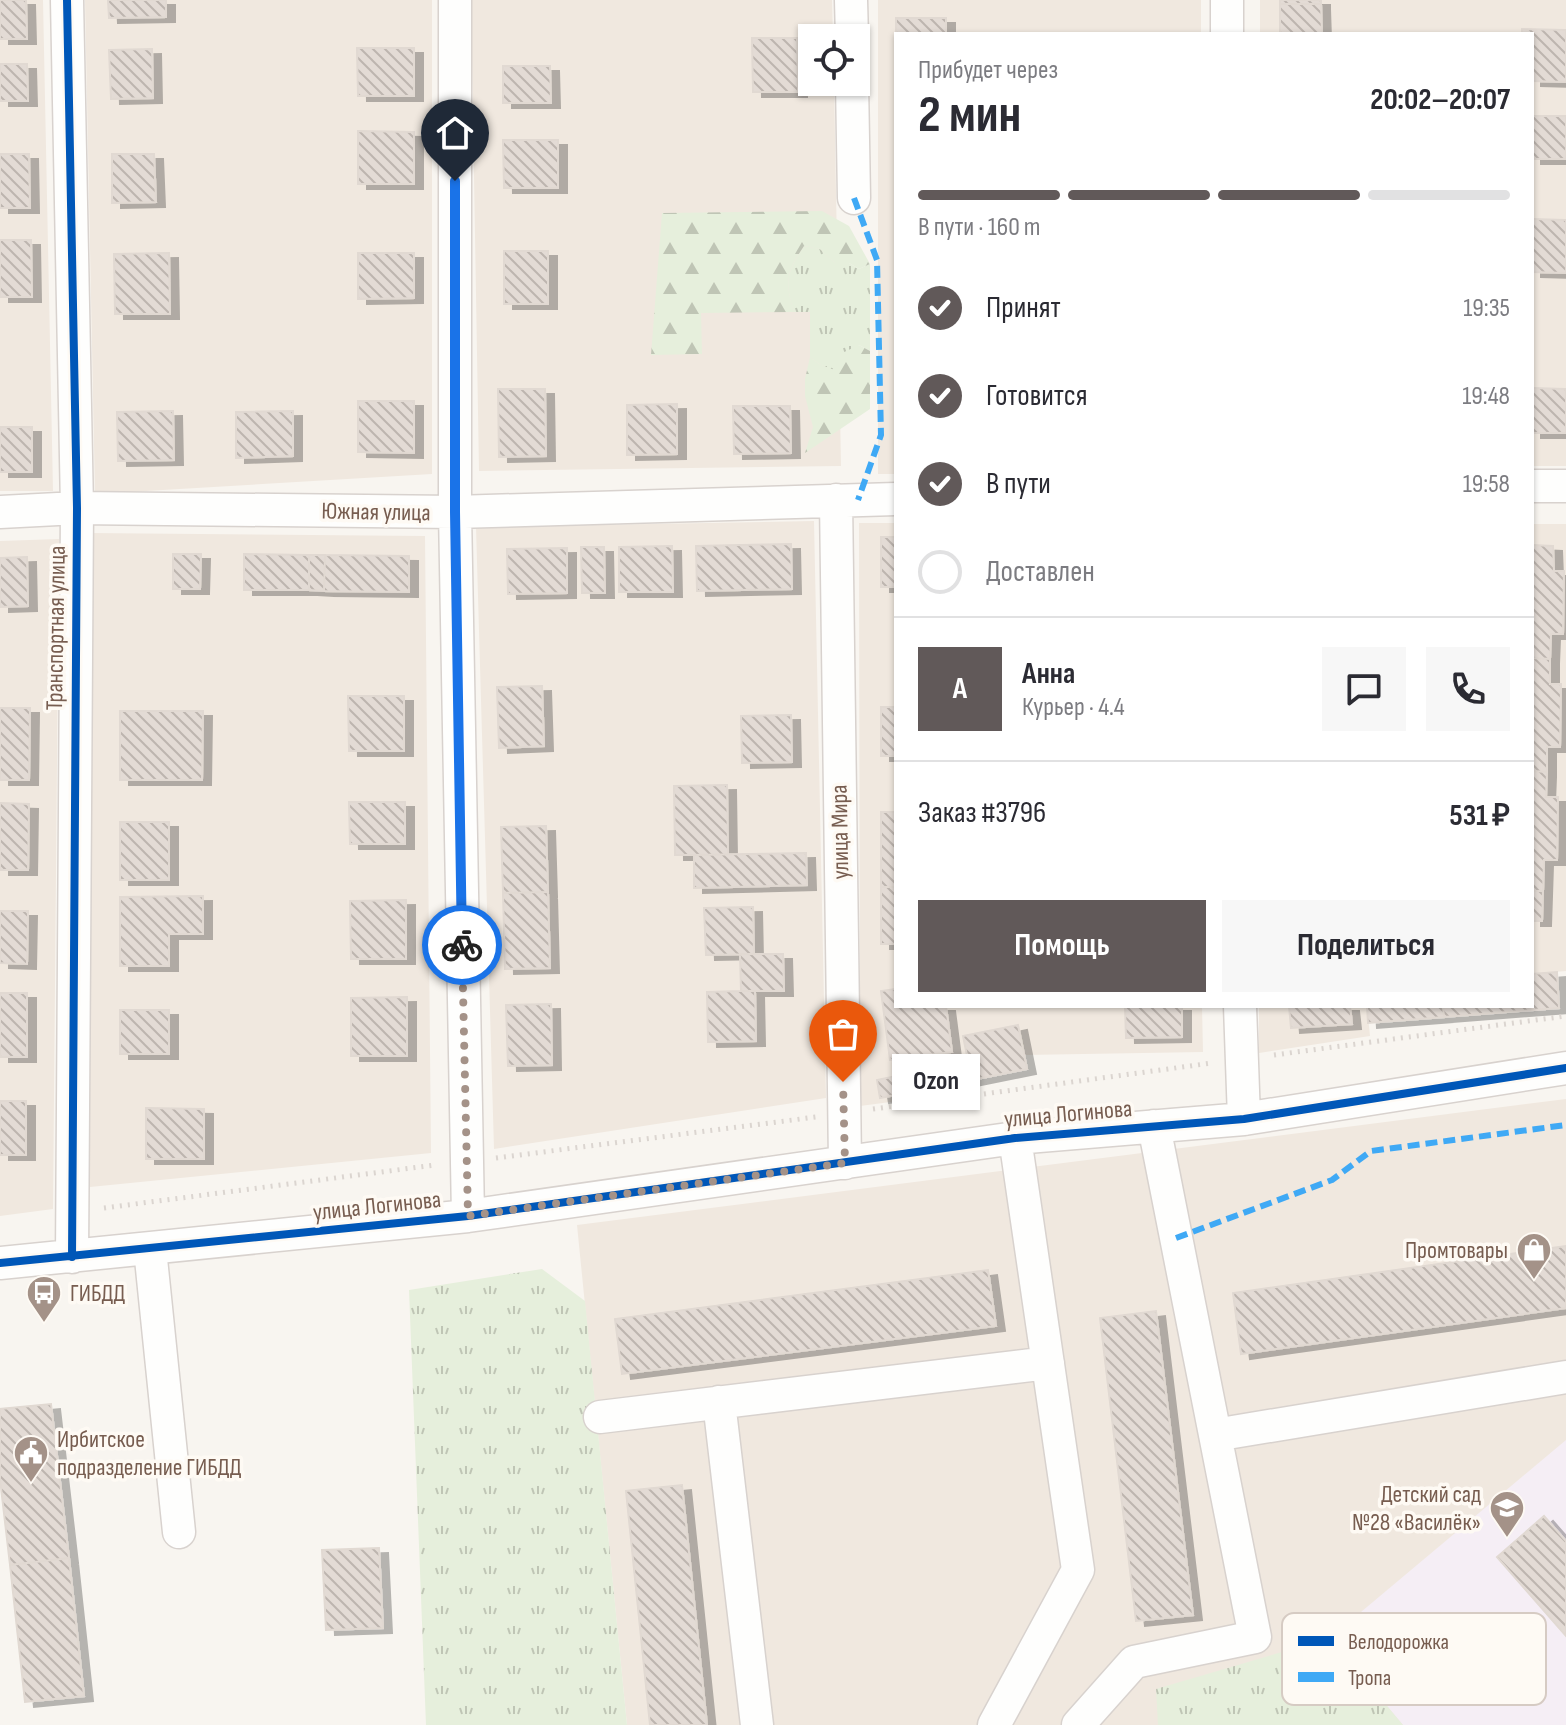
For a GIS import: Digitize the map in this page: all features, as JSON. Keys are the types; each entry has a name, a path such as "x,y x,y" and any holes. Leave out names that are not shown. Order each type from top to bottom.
{"street":[{"name":"Транспортная улица","path":"67,0 77,508 72,1257"},
{"path":"455,0 455,512 468,1216"},
{"path":"851,0 852,24"},
{"path":"1227,0 1227,32"},
{"path":"852,96 854,198"},
{"path":"1534,486 1566,486"},
{"name":"Южная улица","path":"0,512 77,508 455,512 894,499"},
{"name":"улица Мира","path":"836,500 845,1163"},
{"path":"1240,1008 1244,1119"},
{"name":"улица Логинова","path":"0,1263 468,1216 1015,1138 1244,1119 1566,1068"},
{"path":"1078,1725 1134,1662 1255,1637 1154,1126"},
{"path":"994,1725 1078,1570 1015,1138"},
{"path":"150,1249 179,1532"},
{"path":"600,1417 1048,1363"},
{"path":"1215,1435 1566,1377"},
{"path":"719,1402 757,1725"}],"shaded area":[{"path":"0,0 43,0 53,491 0,491"},
{"path":"85,0 432,0 432,474 95,494"},
{"path":"471,0 832,0 833,24 798,24 798,96 834,96 841,466 479,471"},
{"path":"878,0 1201,0 1201,32 894,32 894,474 878,474"},
{"path":"1260,0 1566,0 1566,466 1534,466 1534,32 1260,32"},
{"path":"814,521 826,1098 494,1149 476,527"},
{"path":"859,523 894,523 894,1008 1202,1008 1203,1052 1024,1055 964,1036 974,1091 860,1106"},
{"path":"1534,524 1566,524 1566,971 1534,974"},
{"path":"89,533 425,536 431,1153 90,1187"},
{"path":"59,539 53,1209 0,1216 0,541"},
{"path":"1259,1008 1367,1008 1370,1036 1259,1053"},
{"path":"1566,1099 1566,1725 627,1725 577,1225"},
{"path":"1566,1440 1566,1725 1403,1725 1386,1705 1546,1705 1546,1613 1360,1613"}],"green space":[{"path":"822,211 849,226 870,264 859,269 849,263 835,263 820,249 804,246 789,277 794,312 701,313 702,354 651,355 662,213"},
{"path":"804,246 820,249 835,263 849,263 859,269 870,264 870,351 859,345 838,372 810,357 810,312 794,312 791,301 789,277"},
{"path":"859,345 870,351 870,409 805,453 813,427 805,396 810,357 837,371 840,354"},
{"path":"542,1269 585,1301 627,1725 426,1725 409,1290"},
{"path":"1282,1652 1282,1705 1386,1705 1403,1725 1158,1725 1156,1689"}],"building":[{"path":"0,0 26,0 27,39 0,39"},
{"path":"108,0 166,0 166,17 109,18"},
{"path":"1280,0 1321,0 1321,4 1280,4"},
{"path":"1280,4 1321,4 1322,32 1280,32"},
{"path":"896,18 946,18 946,32 896,32"},
{"path":"1522,29 1566,30 1566,82 1534,81 1534,32 1522,32"},
{"path":"752,38 797,38 798,92 753,92"},
{"path":"357,48 414,48 414,96 358,96"},
{"path":"152,49 153,98 111,99 109,50"},
{"path":"0,64 27,64 28,101 0,101"},
{"path":"503,66 550,66 551,103 503,103"},
{"path":"1534,116 1566,116 1566,159 1534,159"},
{"path":"358,131 414,132 414,184 358,184"},
{"path":"503,140 558,140 558,188 504,188"},
{"path":"0,154 29,154 30,208 0,208"},
{"path":"112,154 154,154 156,202 112,203"},
{"path":"1534,219 1566,220 1566,273 1534,272"},
{"path":"0,240 31,240 32,297 0,297"},
{"path":"504,251 548,251 548,304 504,304"},
{"path":"169,253 170,314 115,314 114,254"},
{"path":"358,253 414,253 414,298 358,299"},
{"path":"1534,388 1566,389 1566,433 1534,433"},
{"path":"498,389 545,389 546,456 499,457"},
{"path":"358,401 414,401 414,453 358,452"},
{"path":"677,404 677,454 627,455 627,405"},
{"path":"733,406 790,406 791,453 734,454"},
{"path":"173,411 174,460 118,461 117,412"},
{"path":"293,411 293,456 236,458 236,412"},
{"path":"0,427 32,427 32,472 0,472"},
{"path":"881,537 894,537 894,587 881,587"},
{"path":"791,544 792,589 697,591 696,546"},
{"path":"1534,545 1553,546 1554,571 1564,571 1563,634 1551,634 1550,659 1534,658"},
{"path":"672,546 673,592 619,592 619,547"},
{"path":"581,547 604,547 605,593 582,593"},
{"path":"567,548 567,593 508,594 507,549"},
{"path":"173,554 201,554 200,589 173,589"},
{"path":"244,554 309,555 309,590 244,590"},
{"path":"309,555 325,555 324,591 309,590"},
{"path":"325,555 409,556 409,592 324,591"},
{"path":"27,557 28,606 0,607 0,558"},
{"path":"1534,658 1550,659 1550,684 1561,684 1560,747 1547,747 1547,772 1534,771"},
{"path":"542,686 544,746 499,748 497,687"},
{"path":"348,696 404,696 404,751 349,751"},
{"path":"881,707 894,707 894,756 881,756"},
{"path":"0,708 30,708 29,780 0,780"},
{"path":"120,711 203,711 202,780 120,780"},
{"path":"791,715 792,762 742,763 741,716"},
{"path":"1534,771 1547,772 1546,797 1558,797 1557,860 1544,860 1543,891 1534,891"},
{"path":"727,785 728,855 675,855 674,786"},
{"path":"349,802 405,802 405,844 350,844"},
{"path":"0,803 29,804 28,870 0,870"},
{"path":"881,812 894,812 894,887 881,887"},
{"path":"120,822 169,822 169,880 120,880"},
{"path":"546,826 548,892 503,893 501,827"},
{"path":"806,853 807,885 694,888 694,855"},
{"path":"881,887 894,887 894,944 881,944"},
{"path":"1534,891 1543,891 1542,921 1534,921"},
{"path":"548,892 550,968 505,969 503,893"},
{"path":"203,896 203,934 169,934 169,966 120,966 120,897"},
{"path":"406,900 406,959 351,959 350,901"},
{"path":"753,907 754,954 706,955 704,908"},
{"path":"0,911 28,911 27,964 0,963"},
{"path":"740,954 783,954 784,991 741,991"},
{"path":"1557,972 1559,1008 1444,1017 1443,1008 1534,1008 1534,974"},
{"path":"894,989 894,1008 946,1008 952,1052 890,1060 881,991"},
{"path":"755,991 756,1041 708,1042 707,992"},
{"path":"0,993 27,993 27,1057 0,1057"},
{"path":"407,997 407,1056 351,1056 351,998"},
{"path":"551,1004 552,1065 508,1066 506,1005"},
{"path":"1125,1008 1182,1008 1182,1037 1126,1038"},
{"path":"1289,1008 1350,1008 1352,1024 1291,1028"},
{"path":"1367,1008 1443,1008 1444,1017 1368,1023"},
{"path":"120,1010 169,1010 169,1054 120,1054"},
{"path":"1018,1025 1027,1069 972,1080 963,1036"},
{"path":"969,1061 972,1080 880,1098 877,1080"},
{"path":"0,1101 26,1101 26,1155 0,1155"},
{"path":"146,1108 204,1109 204,1159 146,1159"},
{"path":"1566,1246 1566,1308 1241,1354 1233,1293"},
{"path":"988,1270 996,1326 622,1374 615,1319"},
{"path":"1156,1311 1193,1615 1136,1621 1100,1318"},
{"path":"51,1404 69,1558 10,1565 0,1479 0,1409"},
{"path":"682,1485 707,1725 650,1725 626,1491"},
{"path":"1544,1516 1566,1541 1566,1636 1546,1613 1497,1557"},
{"path":"379,1548 383,1628 326,1630 322,1550"},
{"path":"69,1558 84,1696 25,1702 10,1565"}],"marked path":[{"path":"854,198 877,260 881,435 858,500"},
{"path":"1176,1238 1332,1180 1371,1151 1566,1125"}],"cycle path":[{"path":"67,0 77,508 72,1257"},
{"path":"0,1263 468,1216 1015,1138 1244,1119 1566,1068"}],"way so far":[{"path":"462,945 468,1216 845,1163 843,1082"}],"place":[{"name":"Ozon","path":"843,1082"},
{"name":"Промтовары","path":"1534,1281"},
{"name":"ГИБДД","path":"44,1324"},
{"name":"Ирбитское подразделение ГИБДД","path":"31,1484"},
{"name":"Детский сад №28 «Василёк»","path":"1507,1539"}],"route":[{"path":"455,181 455,512 462,945"}]}
